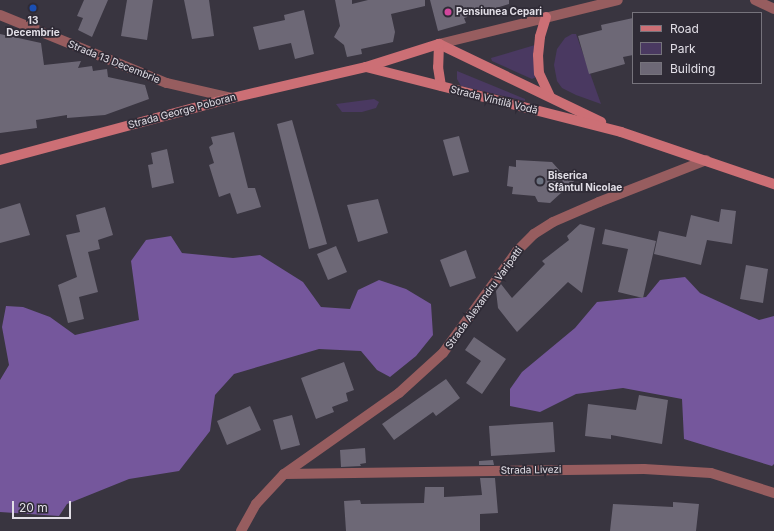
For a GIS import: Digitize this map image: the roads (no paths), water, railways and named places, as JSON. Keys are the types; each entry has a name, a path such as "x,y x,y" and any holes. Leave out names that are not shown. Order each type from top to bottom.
{"main road":[{"path":"546,17 540,37 538,55 539,73 550,97"},
{"path":"439,44 438,67 441,86"},
{"name":"Strada George Poboran","path":"0,160 232,98 366,67 439,44"},
{"name":"Strada Vintilă Vodă","path":"439,44 621,132"},
{"name":"Strada Vintilă Vodă","path":"366,67 621,132 774,184"}],"street":[{"path":"439,44 618,0"},
{"path":"755,0 774,9"},
{"name":"Strada 13 Decembrie","path":"0,15 167,83 232,98"},
{"name":"Strada Alexandru Varipatti","path":"241,531 256,504 284,474 422,375 443,353 517,251 534,234 553,222 599,202 706,160"},
{"name":"Strada Livezi","path":"284,474 644,469 710,473 774,493"}],"place":[{"name":"13 Decembrie","path":"33,8"},
{"name":"Pensiunea Cepari","path":"448,12"},
{"name":"Biserica Sfântul Nicolae","path":"540,181"}]}
